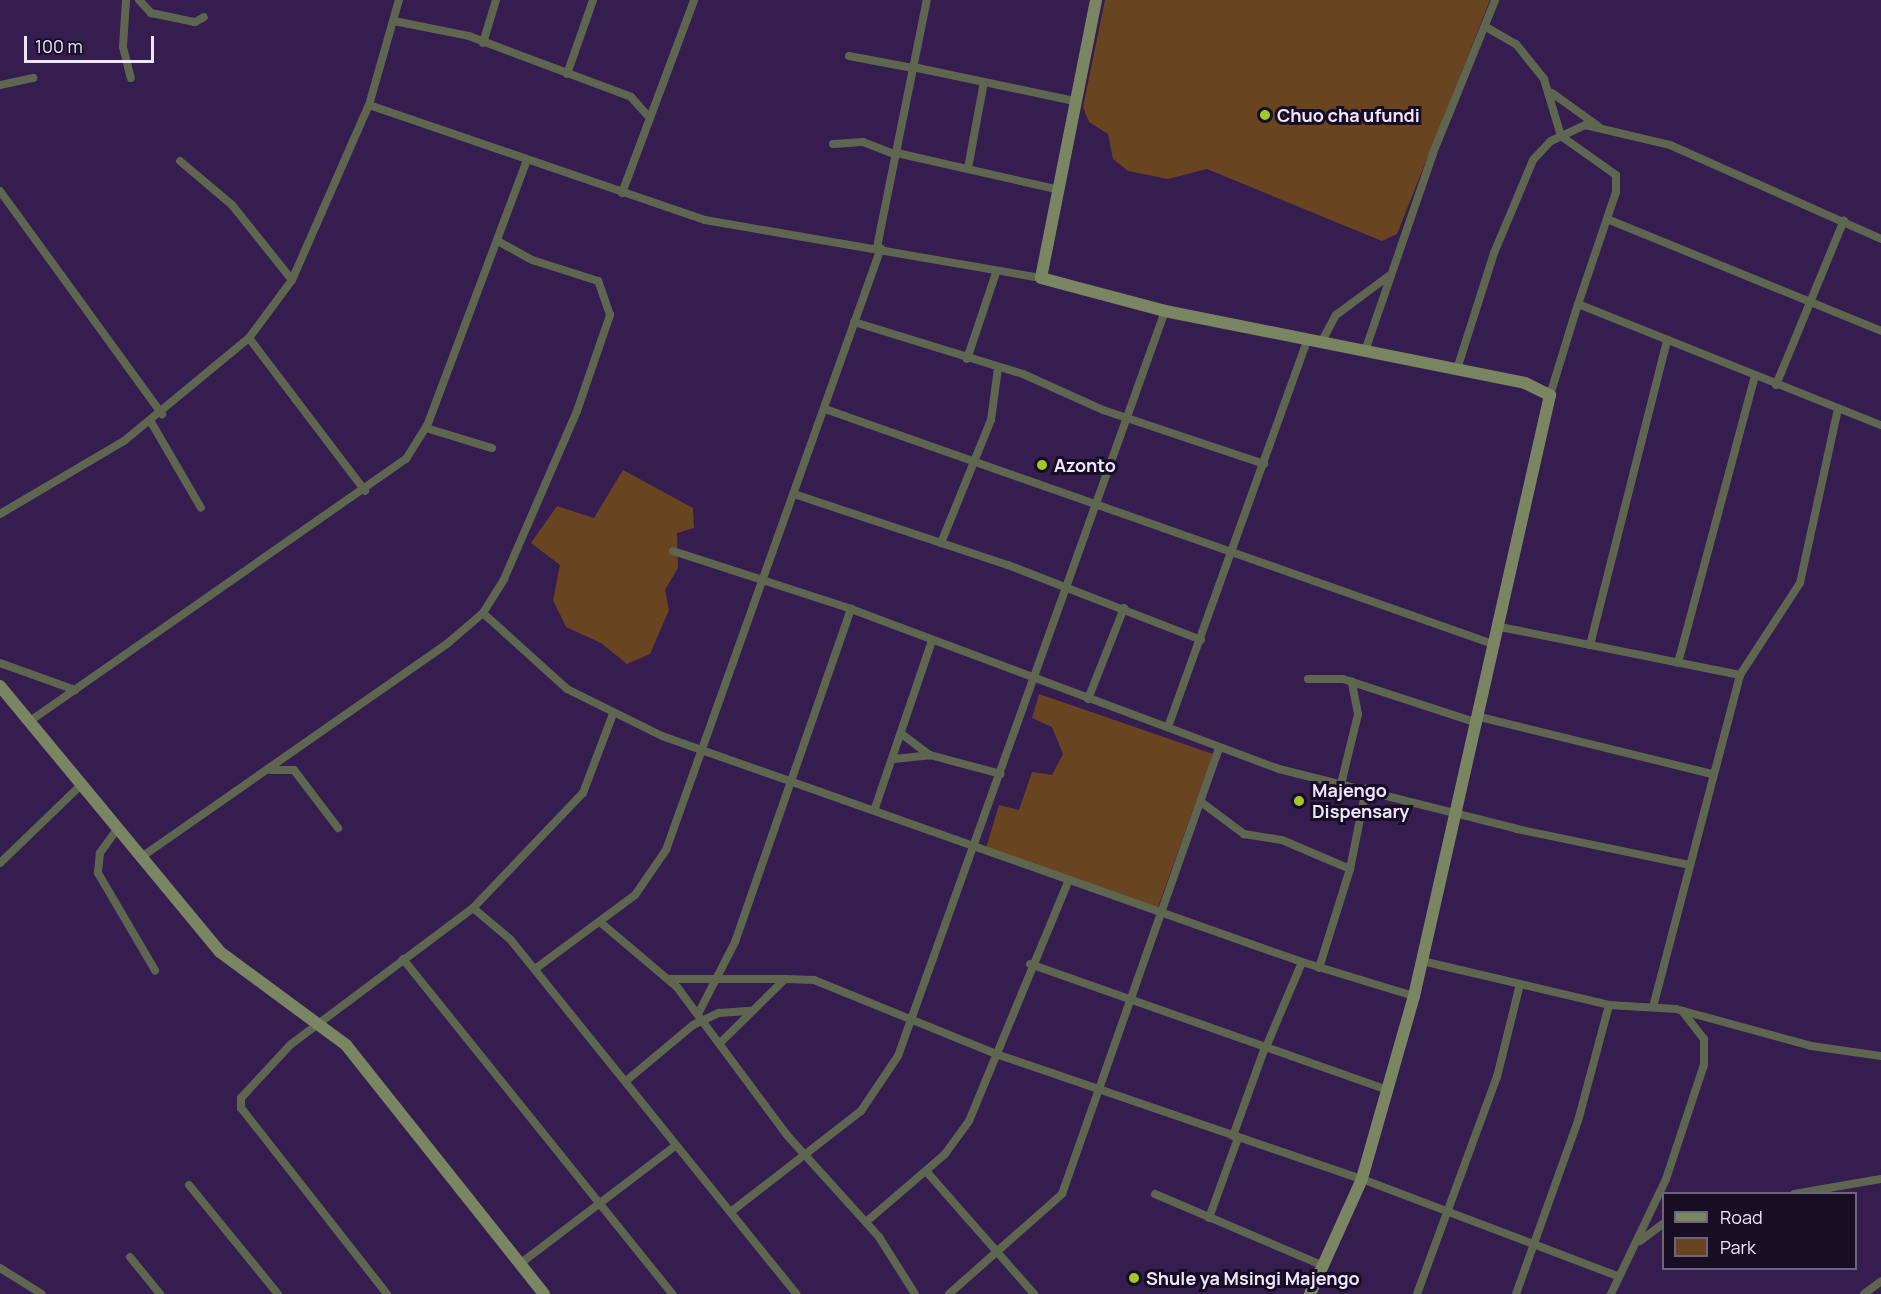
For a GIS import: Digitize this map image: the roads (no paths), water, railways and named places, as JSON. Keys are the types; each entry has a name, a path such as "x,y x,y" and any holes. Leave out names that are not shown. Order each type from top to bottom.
{"street":[{"path":"126,0 123,47 131,78"},
{"path":"139,0 151,13 186,22 204,17"},
{"path":"0,514 151,422 249,338 292,280 369,105 399,0"},
{"path":"483,43 496,0"},
{"path":"567,74 593,0"},
{"path":"622,193 648,116 694,0"},
{"path":"535,969 600,922 651,879 703,749 765,578 879,248 927,0"},
{"path":"1041,278 1055,189 1096,0"},
{"path":"1365,351 1390,275 1495,0"},
{"path":"394,21 483,43 567,74 639,101 648,116"},
{"path":"1486,27 1522,51 1552,93 1598,126 1670,145 1844,220 1881,239"},
{"path":"849,56 1074,101"},
{"path":"0,85 33,78"},
{"path":"968,168 984,82"},
{"path":"1310,1294 1362,1179 1414,996 1496,645 1550,395 1607,219 1616,175 1561,136 1552,93"},
{"path":"369,105 705,220 879,248 996,273 1041,278 1165,310 1307,341 1524,383 1550,395"},
{"path":"1457,369 1523,180 1543,148 1561,136 1598,126"},
{"path":"833,144 863,142 897,154 1055,189"},
{"path":"180,160 232,205 292,280"},
{"path":"30,721 366,491 406,459 426,428 499,242 527,160"},
{"path":"0,191 162,414"},
{"path":"1607,219 1881,331"},
{"path":"1776,384 1844,220"},
{"path":"140,858 269,770 483,613 537,506 604,343 610,315 598,281 532,260 499,242"},
{"path":"968,359 996,273"},
{"path":"1321,343 1336,315 1390,275"},
{"path":"1578,304 1881,425"},
{"path":"732,1210 807,1157 874,1098 898,1056 1001,774 1094,499 1165,310"},
{"path":"854,322 998,368 1264,464"},
{"path":"249,338 366,491"},
{"path":"1590,645 1667,340"},
{"path":"1168,727 1232,555 1307,341"},
{"path":"940,543 991,420 998,368"},
{"path":"1678,663 1755,376"},
{"path":"1653,1007 1740,675 1796,596 1838,408"},
{"path":"825,409 1094,499 1232,555 1496,645"},
{"path":"151,422 201,507"},
{"path":"426,428 492,448"},
{"path":"794,494 1124,608 1201,640"},
{"path":"673,551 765,578 851,609 1033,679 1168,727 1219,749 1341,784 1690,865"},
{"path":"1088,699 1124,608"},
{"path":"626,1081 701,1017 745,916 788,780 851,609"},
{"path":"483,613 567,688 613,714 788,780 976,843 1163,914 1319,968 1414,996"},
{"path":"1500,627 1740,675"},
{"path":"875,808 903,735 932,641"},
{"path":"0,663 75,690"},
{"path":"1308,679 1352,682 1479,720 1713,774"},
{"path":"1341,784 1358,714 1352,682"},
{"path":"0,686 220,952 346,1045 521,1263 539,1292"},
{"path":"387,1294 241,1108 246,1088 317,1024 473,908 583,794 613,714"},
{"path":"903,735 930,755"},
{"path":"949,1294 1001,1251 1062,1194 1163,914 1219,749"},
{"path":"894,759 930,755 1001,774"},
{"path":"269,770 294,770 338,828"},
{"path":"0,863 82,784"},
{"path":"1319,968 1350,869 1366,789"},
{"path":"1201,802 1244,834 1282,840 1350,869"},
{"path":"118,828 100,852 98,873 156,970"},
{"path":"866,1222 926,1171 965,1128 1030,964 1069,880"},
{"path":"473,908 494,921 535,969 626,1081 674,1147 732,1210 796,1294"},
{"path":"600,922 670,979 721,1042 737,1073 807,1157 866,1222 915,1294"},
{"path":"402,959 672,1294"},
{"path":"1422,960 1609,1005 1683,1011 1811,1046 1881,1056"},
{"path":"1209,1218 1265,1047 1302,962"},
{"path":"1030,964 1131,1002 1388,1090"},
{"path":"670,979 814,980 996,1054 1362,1179 1618,1276"},
{"path":"721,1042 785,979"},
{"path":"1417,1294 1497,1077 1520,984"},
{"path":"1516,1294 1537,1247 1609,1005"},
{"path":"701,1017 751,1011"},
{"path":"1611,1294 1618,1276 1638,1242 1687,1124 1704,1065 1704,1040 1683,1011"},
{"path":"521,1263 674,1147"},
{"path":"926,1171 1001,1251 1034,1294"},
{"path":"1806,1192 1881,1179"},
{"path":"189,1185 278,1294"},
{"path":"1155,1194 1324,1266"},
{"path":"1638,1242 1662,1224"},
{"path":"130,1257 160,1294"},
{"path":"0,1268 42,1294"},
{"path":"1864,1294 1881,1281"}],"place":[{"name":"Chuo cha ufundi","path":"1265,115"},
{"name":"Azonto","path":"1042,465"},
{"name":"Majengo Dispensary","path":"1299,801"},
{"name":"Shule ya Msingi Majengo","path":"1134,1278"}]}
